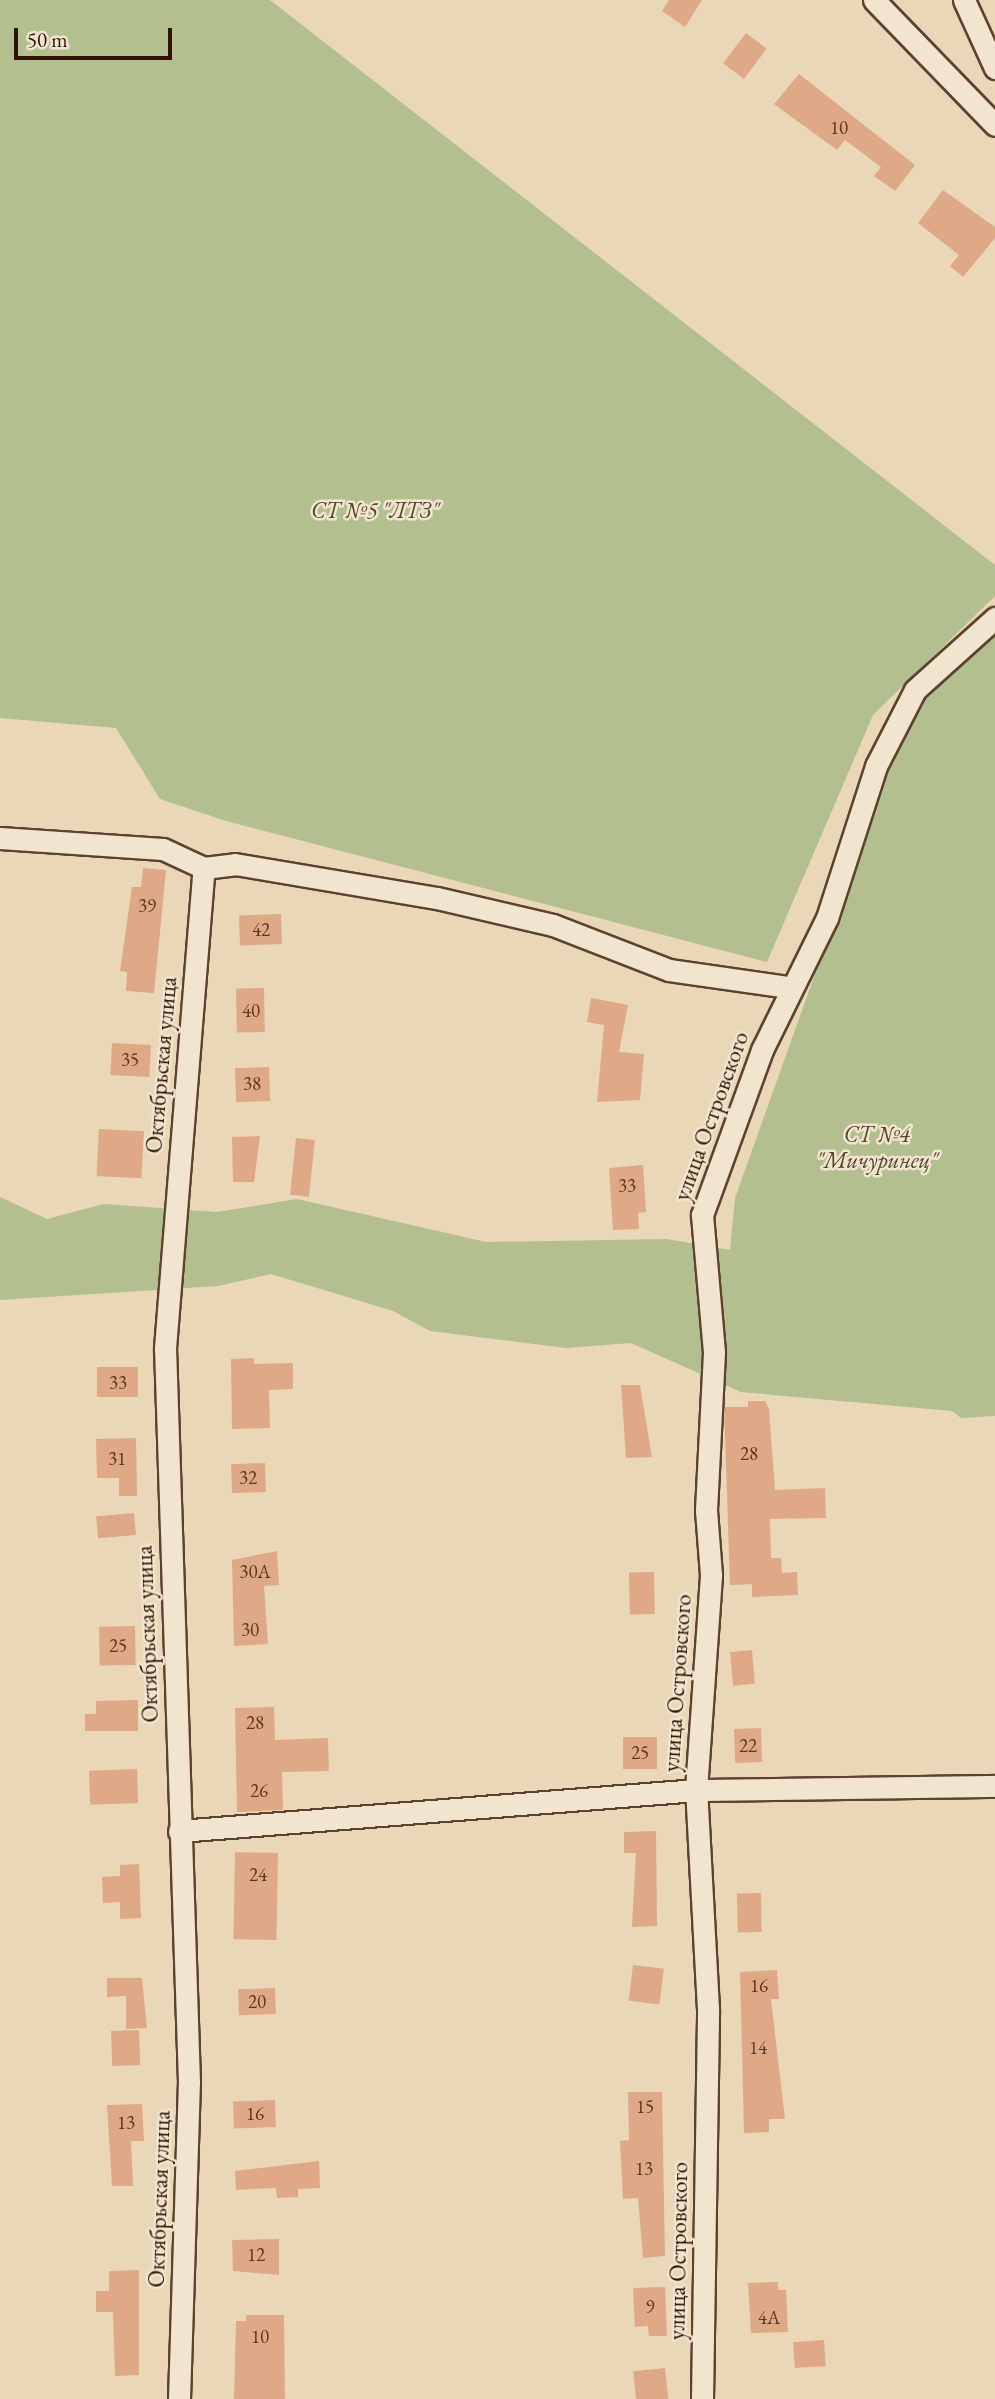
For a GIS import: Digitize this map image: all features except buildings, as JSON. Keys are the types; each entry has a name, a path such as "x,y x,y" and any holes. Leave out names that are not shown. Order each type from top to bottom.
{"street":[{"path":"874,0 995,125"},
{"path":"964,0 995,68"},
{"name":"улица Островского","path":"702,2399 708,2009 696,1790 710,1575 706,1510 713,1352 702,1215 789,987 827,918 876,766 915,690 995,618"},
{"path":"0,838 163,849 204,868 235,864 437,898 552,925 669,970 789,987"},
{"name":"Октябрьская улица","path":"178,2399 189,2082 165,1348 204,868"},
{"path":"179,1831 696,1790 995,1786"}],"green space":[{"name":"СТ №5 \"ЛТЗ\"","path":"0,0 270,0 995,565 995,596 873,715 767,962 226,821 160,799 116,728 0,718"},
{"name":"СТ №4 \"Мичуринец\"","path":"995,622 995,1416 961,1418 952,1411 741,1392 631,1343 566,1348 430,1331 393,1311 271,1274 218,1286 0,1300 0,1197 47,1219 104,1204 217,1212 297,1199 486,1242 667,1239 730,1250 735,1198 911,705"}]}
